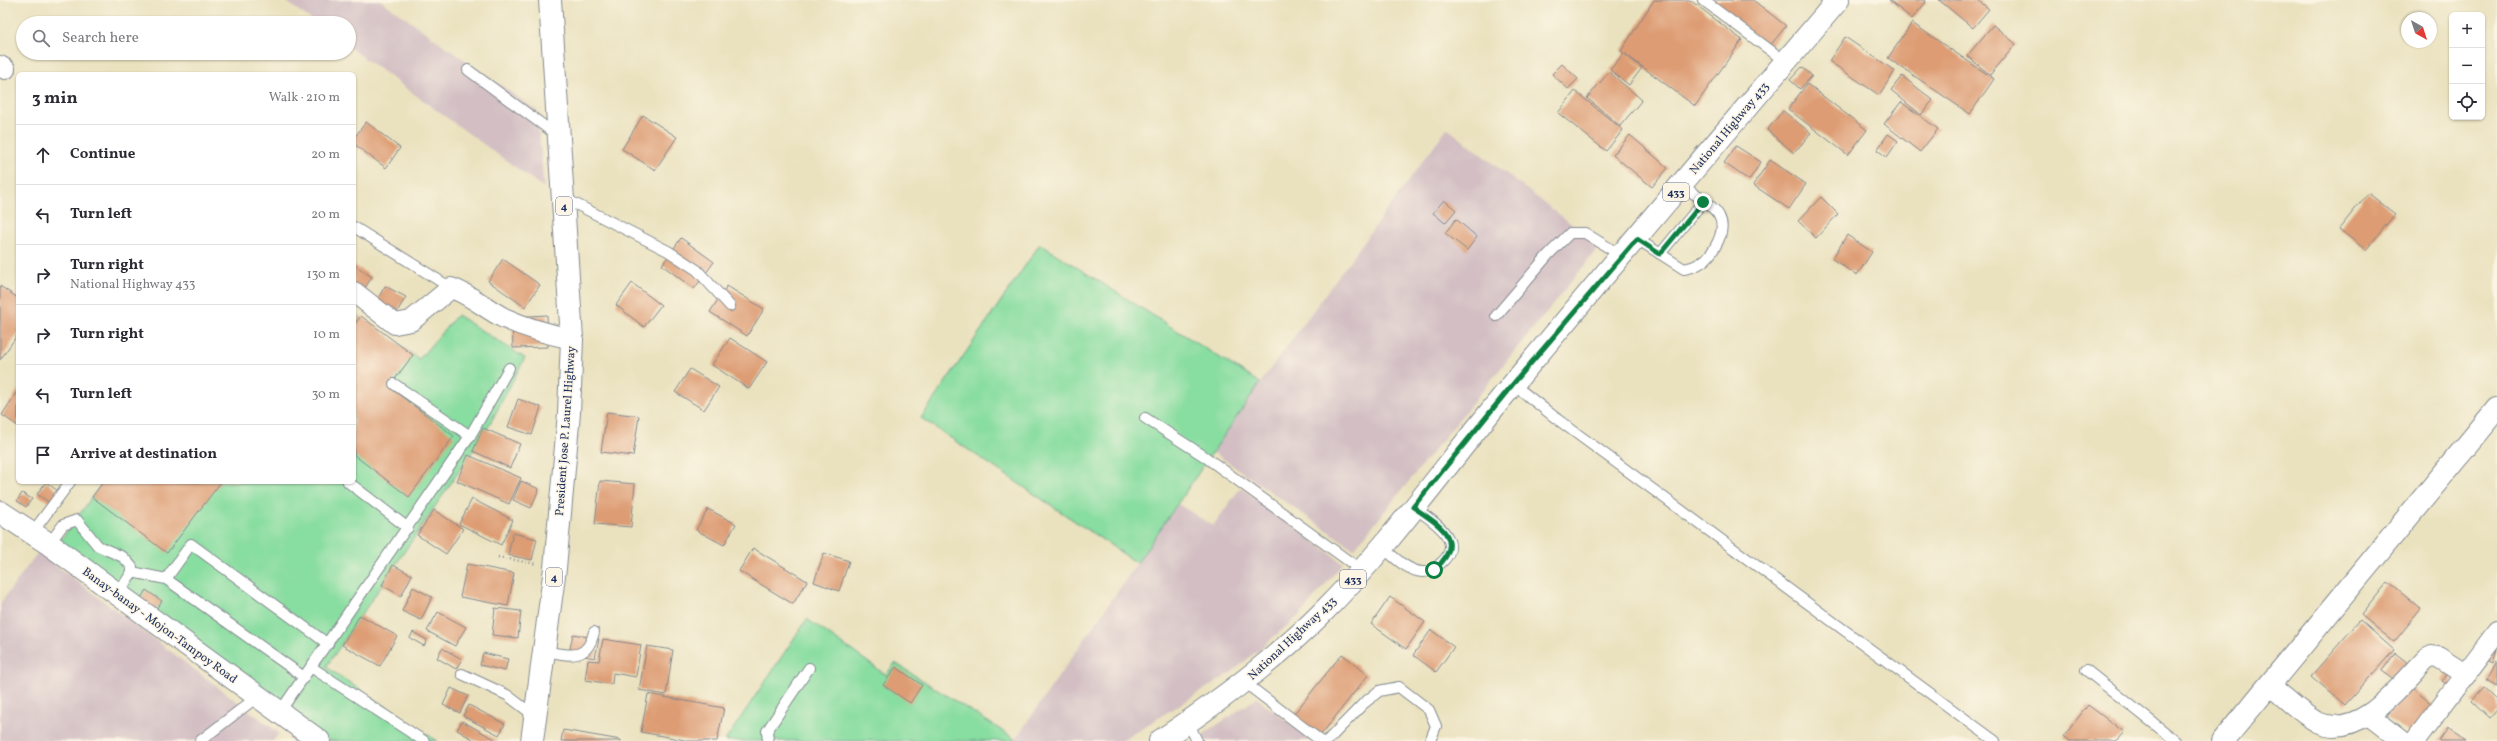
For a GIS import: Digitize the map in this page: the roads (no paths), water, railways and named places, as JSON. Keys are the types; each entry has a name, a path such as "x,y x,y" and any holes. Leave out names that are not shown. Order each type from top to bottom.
{"main road":[{"name":"President Jose P. Laurel Highway","path":"532,741 555,568 569,412 572,339 550,0"},
{"name":"National Highway 433","path":"1160,741 1192,732 1244,682 1322,613 1361,570 1513,384 1838,0"},
{"path":"2223,741 2497,408"},
{"name":"Banay-banay - Mojon-Tampoy Road","path":"1,515 41,539 319,741"}],"street":[{"path":"356,294 396,324 411,321 450,288 460,291 504,317 542,333 572,339"},
{"path":"2415,741 2497,632"},
{"path":"2269,685 2318,722 2341,727 2370,716 2426,659 2432,656 2438,657 2466,675"},
{"path":"2370,716 2402,741"}],"lane":[{"path":"1703,0 1786,62"},
{"path":"468,70 559,138"},
{"path":"1637,239 1684,269 1696,267 1712,254 1723,234 1724,224 1717,212 1682,185"},
{"path":"564,198 668,251 697,270 730,306"},
{"path":"1660,254 1703,202"},
{"path":"356,228 450,288"},
{"path":"1496,316 1548,255 1570,233 1585,232 1622,256"},
{"path":"279,713 470,436 509,368"},
{"path":"394,384 470,436"},
{"path":"1513,384 1557,420 1995,741"},
{"path":"1145,418 1204,456 1361,570"},
{"path":"41,539 69,484"},
{"path":"351,484 408,528"},
{"path":"1381,546 1409,567 1422,572 1434,570 1445,560 1451,548 1448,536 1440,526 1413,507"},
{"path":"41,539 63,525 77,520 98,546 123,557 132,567 132,572 118,594"},
{"path":"166,579 191,544 328,644"},
{"path":"132,572 166,579 304,677"},
{"path":"544,651 572,655 582,653 591,643 594,632"},
{"path":"311,667 424,741"},
{"path":"768,741 767,731 810,668"},
{"path":"2086,670 2176,741"},
{"path":"462,674 507,695 536,717"},
{"path":"1244,682 1321,741"},
{"path":"1327,741 1368,699 1379,691 1399,687 1429,710 1436,726 1430,741"},
{"path":"200,741 257,697"}]}
